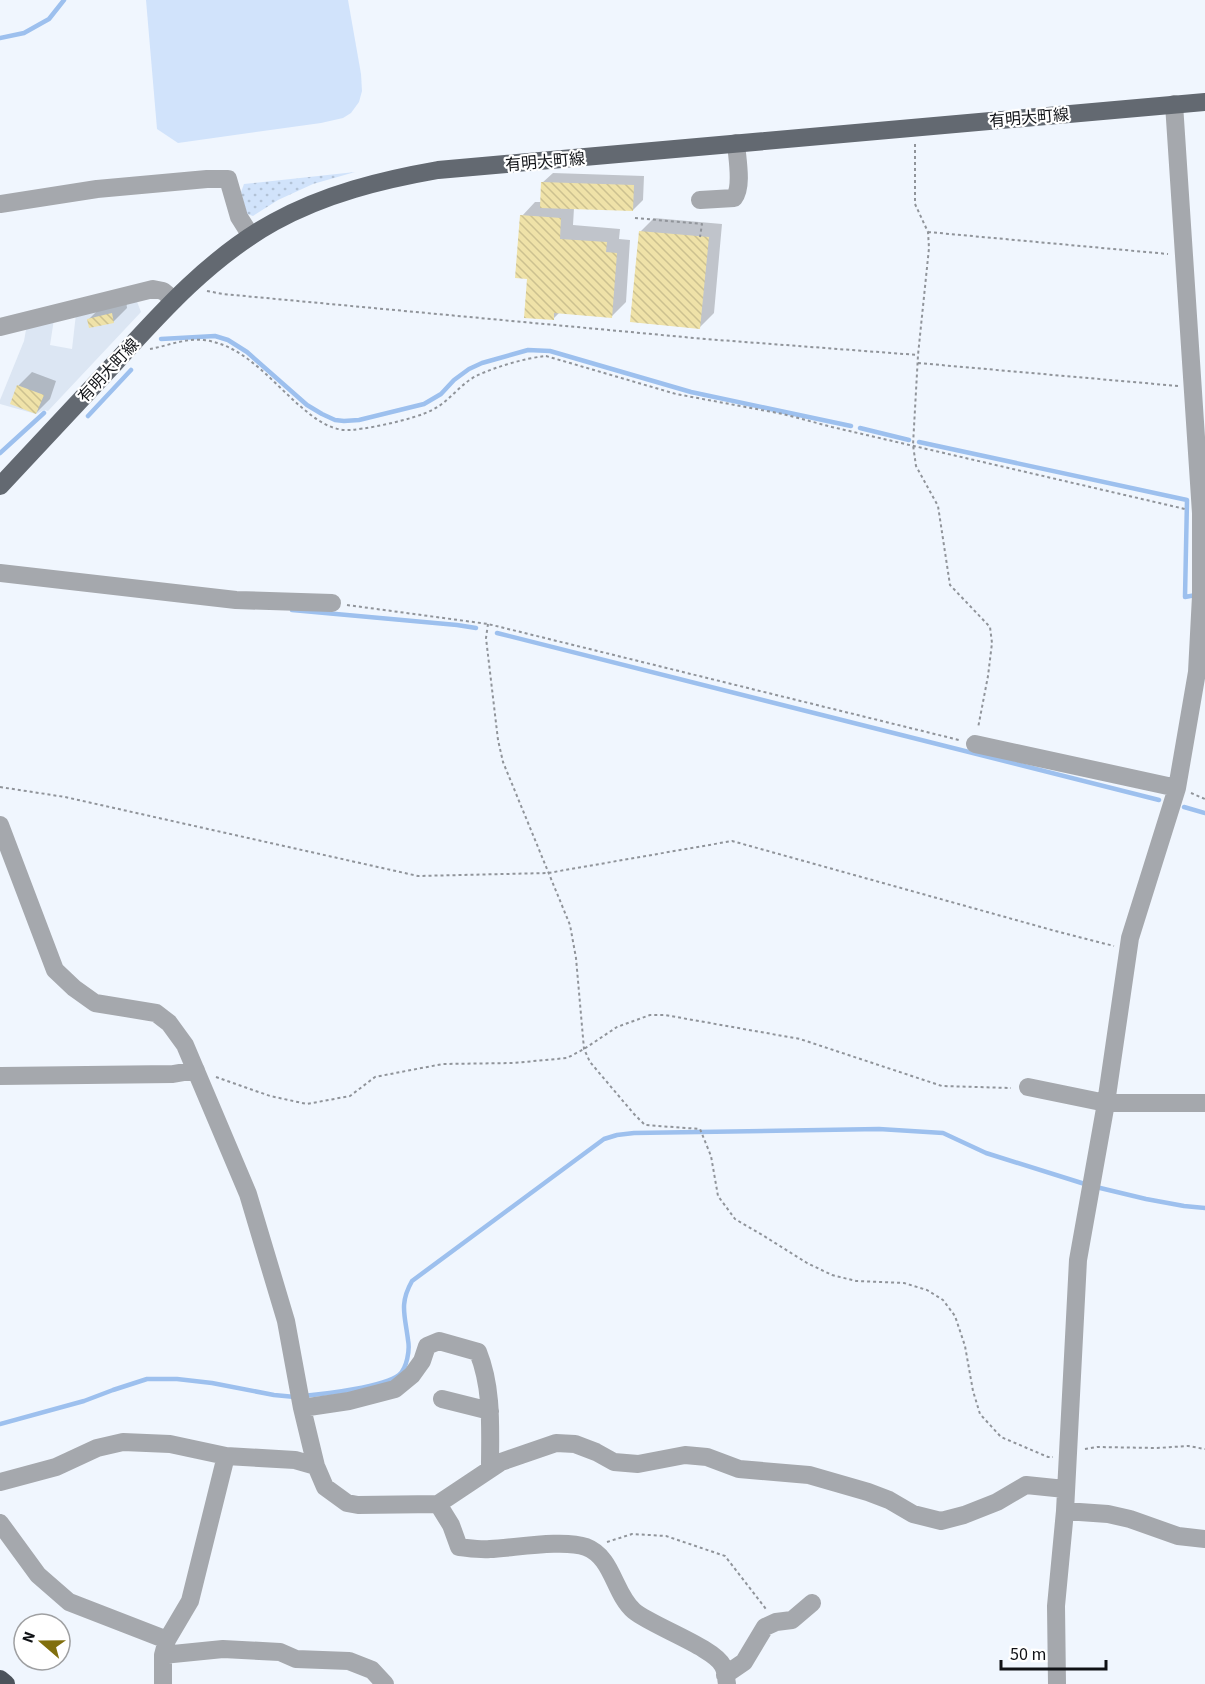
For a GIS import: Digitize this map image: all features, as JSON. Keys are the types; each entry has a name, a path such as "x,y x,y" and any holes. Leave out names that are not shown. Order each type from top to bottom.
{"highway":[{"path":"0,1679 6,1684"}],"main road":[{"name":"有明大町線","path":"0,486 174,300 205,271 251,236 290,214 349,190 400,177 450,169 1205,102"}],"street":[{"path":"1057,1684 1056,1606 1065,1511 1078,1260 1106,1103 1130,938 1177,788 1197,672 1203,585 1202,513 1174,104"},
{"path":"700,200 734,198 738,194 736,143"},
{"path":"0,204 97,189 207,178 228,179 239,217 251,236"},
{"path":"0,327 153,289 163,291 174,300"},
{"path":"0,573 236,600 332,603"},
{"path":"975,744 1177,788"},
{"path":"0,825 55,970 95,1003 156,1013 170,1023 185,1045 248,1194 286,1321 302,1408 316,1466 325,1487 347,1503 358,1505 438,1504 501,1462 556,1443 574,1443 614,1462 638,1464 685,1455 707,1457 739,1469 809,1476 868,1492 889,1500 913,1514 941,1521 997,1502 1026,1485 1065,1489"},
{"path":"0,1076 173,1074 196,1070"},
{"path":"1029,1087 1106,1103 1205,1103"},
{"path":"302,1408 349,1401 395,1389 412,1376 422,1361 427,1346 439,1341 478,1352 483,1365 490,1411 490,1469"},
{"path":"442,1400 490,1411"},
{"path":"0,1482 56,1467 97,1448 123,1442 170,1444 226,1456 295,1460 316,1466"},
{"path":"163,1684 165,1648 190,1601 226,1456"},
{"path":"438,1504 451,1525 459,1547 489,1550 507,1547 567,1545 587,1547 604,1560 625,1602 636,1613 709,1653 723,1665 726,1680"},
{"path":"1065,1511 1108,1514 1130,1519 1178,1536 1205,1539"},
{"path":"0,1523 38,1575 69,1602 165,1648 280,1652 296,1659 349,1661 372,1670 385,1684"},
{"path":"726,1680 744,1662 765,1627 776,1622 792,1620 812,1602"}],"path":[{"path":"332,603 488,624 975,744 988,676 992,643 990,627 950,585 938,506 916,465 913,445 918,355 929,248 928,232 915,204 915,127"},
{"path":"635,218 702,224 700,237"},
{"path":"928,232 1184,255"},
{"path":"223,294 705,339 918,355"},
{"path":"170,344 201,340 233,349 320,422 343,430 356,430 417,416 442,404 475,377 510,364 546,356 676,394 783,414 1202,513"},
{"path":"918,363 1193,387"},
{"path":"488,624 486,638 498,740 503,762 570,926 576,958 584,1049 590,1062 634,1114 645,1125 700,1130 711,1156 718,1196 735,1219 807,1263 832,1275 856,1281 892,1281 914,1285 943,1300 955,1316 965,1346 980,1414 1001,1437 1048,1457 1097,1448 1188,1446 1205,1449"},
{"path":"0,787 65,797 418,876 548,873 732,842 1128,949"},
{"path":"196,1070 270,1095 307,1104 350,1096 375,1077 443,1064 513,1063 567,1058 617,1027 650,1016 665,1015 800,1039 942,1086 1019,1089 1029,1087"},
{"path":"587,1547 632,1534 666,1536 725,1556 776,1622"}],"shaded area":[{"path":"146,0 348,0 361,74 362,91 359,102 351,113 343,118 321,123 178,143 157,129"},
{"path":"355,172 313,184 278,200 253,216 247,214 241,192 244,184"},
{"path":"136,299 141,312 48,411 44,410 36,414 0,404 24,341 27,324 54,319 50,345 72,349 76,314"}],"building":[{"path":"541,182 634,185 633,211 540,208"},
{"path":"520,215 561,218 560,239 607,242 606,252 617,253 612,318 554,313 554,320 524,318 527,279 515,278"},
{"path":"639,231 709,237 700,329 630,322"},
{"path":"112,313 114,323 89,328 87,319"},
{"path":"17,385 44,395 36,414 10,404"}],"waterway":[{"path":"0,38 24,33 49,19 64,0"},
{"path":"161,339 215,336 228,340 247,352 307,405 335,420 359,420 424,404 441,394 469,369 528,350 550,351 691,392 851,426"},
{"path":"88,416 131,370"},
{"path":"0,453 44,413"},
{"path":"860,428 909,440"},
{"path":"919,442 1187,500 1185,597 1196,595"},
{"path":"292,610 476,628"},
{"path":"497,633 1159,800"},
{"path":"1184,807 1205,813"},
{"path":"303,1396 368,1386 399,1375 404,1368 408,1354 404,1303 412,1281 604,1139 617,1135 879,1129 943,1133 986,1153 1088,1185"},
{"path":"1096,1187 1146,1199 1205,1208"},
{"path":"0,1424 84,1401 147,1379 177,1379 212,1383 295,1397"}]}
